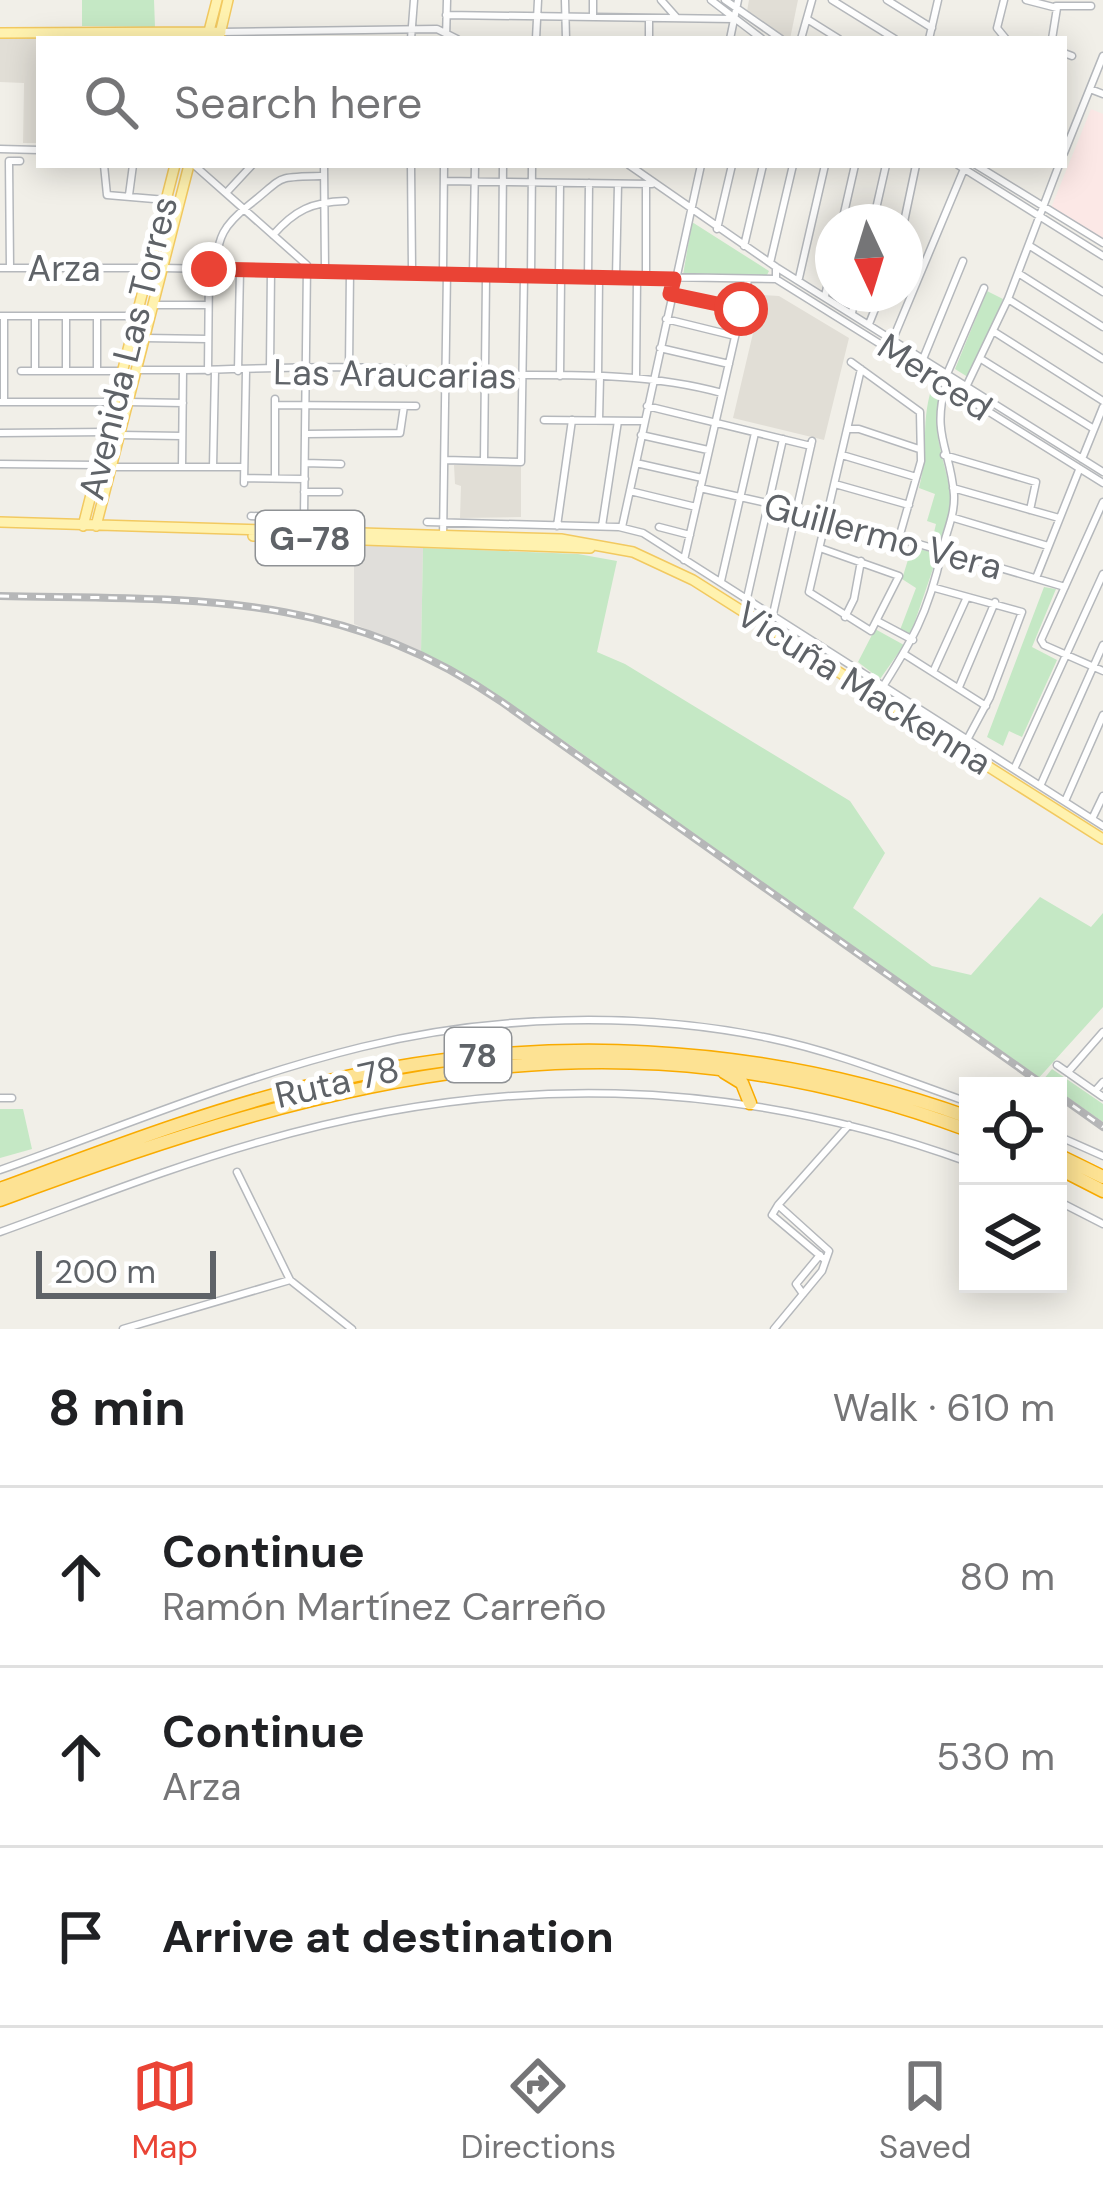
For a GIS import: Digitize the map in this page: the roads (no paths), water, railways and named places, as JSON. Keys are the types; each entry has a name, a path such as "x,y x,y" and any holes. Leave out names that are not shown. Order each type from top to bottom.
{"highway":[{"name":"Ruta 78","path":"0,1189 149,1134 284,1092 412,1064 503,1053 596,1049 717,1057 851,1081 959,1114"},
{"name":"Ruta 78","path":"0,1200 224,1122 317,1096 415,1076 563,1062 718,1069 842,1091 959,1127"},
{"path":"718,1069 742,1083 750,1103"},
{"path":"1067,1159 1103,1177"},
{"path":"1067,1173 1103,1191"}],"main road":[{"path":"214,36 218,0"},
{"path":"214,36 228,0"},
{"path":"0,33 40,36"},
{"name":"Avenida Las Torres","path":"83,528 174,168"},
{"name":"Avenida Las Torres","path":"96,528 191,168"},
{"name":"Vicuña Mackenna","path":"0,524 561,539 620,549 685,575 1103,838"}],"street":[{"path":"412,34 414,0"},
{"path":"214,36 446,35 447,0"},
{"path":"536,36 538,0"},
{"path":"565,0 566,36"},
{"path":"593,0 593,17"},
{"path":"662,0 677,18"},
{"path":"711,0 777,36"},
{"path":"725,0 759,36"},
{"path":"802,36 812,0"},
{"path":"832,0 890,36"},
{"path":"887,0 932,28"},
{"path":"908,13 910,0"},
{"path":"930,36 938,0"},
{"path":"1004,0 997,28 1004,36"},
{"path":"1026,0 1091,6"},
{"path":"1052,36 1056,6"},
{"path":"446,15 677,18 736,10"},
{"path":"649,18 649,36"},
{"path":"807,19 834,36"},
{"path":"1067,146 1102,59"},
{"path":"1090,89 1103,94"},
{"path":"0,149 36,150"},
{"path":"5,268 9,161 20,161"},
{"path":"104,168 105,194 166,200"},
{"path":"129,195 134,168"},
{"path":"196,168 308,270 304,518"},
{"path":"226,193 249,168"},
{"path":"324,168 325,270"},
{"path":"411,168 412,271"},
{"path":"443,539 444,168"},
{"path":"473,277 475,168"},
{"path":"502,277 503,168"},
{"path":"444,460 521,462 532,168"},
{"name":"Merced","path":"633,168 717,230 815,290"},
{"path":"636,377 648,168"},
{"path":"622,527 700,168"},
{"path":"717,230 731,168"},
{"path":"744,246 762,168"},
{"path":"776,279 773,265 793,168"},
{"path":"799,280 824,168"},
{"path":"846,204 854,168"},
{"path":"877,204 885,168"},
{"path":"908,204 915,168"},
{"path":"893,339 961,168"},
{"path":"963,168 1103,256"},
{"path":"981,168 1103,243"},
{"path":"966,388 1008,299 1058,168"},
{"path":"213,467 208,304 220,233 277,179 324,176"},
{"path":"444,181 650,182"},
{"path":"560,183 560,376"},
{"path":"587,278 589,183"},
{"path":"616,278 618,184"},
{"path":"273,235 297,211 345,201"},
{"path":"1030,246 1103,292"},
{"path":"288,270 292,251"},
{"path":"923,358 963,261"},
{"name":"Arza","path":"5,268 776,279"},
{"path":"240,269 244,480 304,479"},
{"path":"270,369 271,269"},
{"path":"349,368 350,270"},
{"path":"1018,273 1103,327"},
{"path":"484,461 487,277"},
{"path":"599,278 599,421"},
{"name":"Merced","path":"776,279 1080,465 1103,472"},
{"path":"684,560 748,280"},
{"path":"877,696 913,640 935,588 952,518 953,488 939,418 949,375 984,288"},
{"path":"670,294 741,309"},
{"path":"1008,299 1103,359"},
{"path":"153,304 208,304"},
{"path":"869,324 874,312"},
{"name":"Merced","path":"852,313 1103,483"},
{"path":"115,402 2,402 2,316 136,316"},
{"path":"35,316 35,371"},
{"path":"65,316 66,371"},
{"path":"97,316 97,371"},
{"path":"666,319 735,336"},
{"path":"993,331 1103,404 1035,578"},
{"path":"145,338 208,339"},
{"path":"660,348 729,364"},
{"path":"981,358 1094,429"},
{"path":"851,362 919,409 916,478 899,538"},
{"name":"Las Araucarias","path":"137,370 306,367 446,375 653,377 722,393"},
{"path":"820,548 899,576 870,632 809,594 861,369"},
{"path":"182,467 183,370"},
{"path":"21,371 123,371"},
{"path":"129,402 183,403"},
{"path":"274,478 275,402 416,406"},
{"path":"305,434 400,433 404,406"},
{"path":"647,406 812,443 773,614"},
{"path":"544,420 644,421"},
{"path":"557,526 572,421"},
{"path":"602,526 618,421"},
{"path":"850,429 919,449"},
{"path":"0,433 107,432"},
{"path":"721,582 755,433"},
{"path":"120,435 182,436"},
{"path":"641,435 709,450"},
{"path":"747,598 783,440"},
{"path":"842,455 916,478"},
{"path":"944,455 1037,484 1030,510"},
{"name":"Guillermo Vera","path":"636,463 741,497 1065,586"},
{"path":"0,464 99,465"},
{"path":"305,464 341,464"},
{"path":"112,467 244,467"},
{"path":"835,484 908,505"},
{"path":"953,488 1059,518"},
{"path":"304,491 339,492"},
{"path":"630,491 696,506"},
{"path":"1103,502 1042,642 1103,671"},
{"path":"251,516 350,519"},
{"path":"952,518 1048,546"},
{"path":"428,522 622,527 644,533 1100,822 1103,796"},
{"path":"659,527 690,535"},
{"path":"844,617 854,599 861,561"},
{"path":"1015,767 1103,574"},
{"path":"935,588 1022,611 986,706 968,738"},
{"path":"933,672 967,597"},
{"path":"958,688 995,602"},
{"path":"878,622 913,640"},
{"path":"1041,784 1103,645"},
{"path":"904,654 986,706"},
{"path":"1066,799 1103,715"},
{"path":"0,1170 326,1057 411,1036 508,1024 658,1024 756,1035 850,1060 959,1099"},
{"path":"1068,1072 1103,1032"},
{"path":"1057,1065 1103,1097"},
{"path":"1095,1091 1103,1082"},
{"path":"0,1232 223,1152 389,1111 488,1097 568,1092 750,1103 849,1125 959,1159"},
{"path":"0,1098 12,1099"},
{"path":"774,1329 822,1271 822,1257 829,1251 778,1205 849,1125"},
{"path":"1067,1140 1103,1156"},
{"path":"237,1172 290,1280 352,1329"},
{"path":"1067,1206 1103,1224"},
{"path":"123,1329 290,1280"},
{"path":"782,1318 793,1329"}],"railway":[{"path":"0,596 135,598 260,608 381,638 441,665 502,702 1032,1077"},
{"path":"1067,1101 1103,1127"}]}
